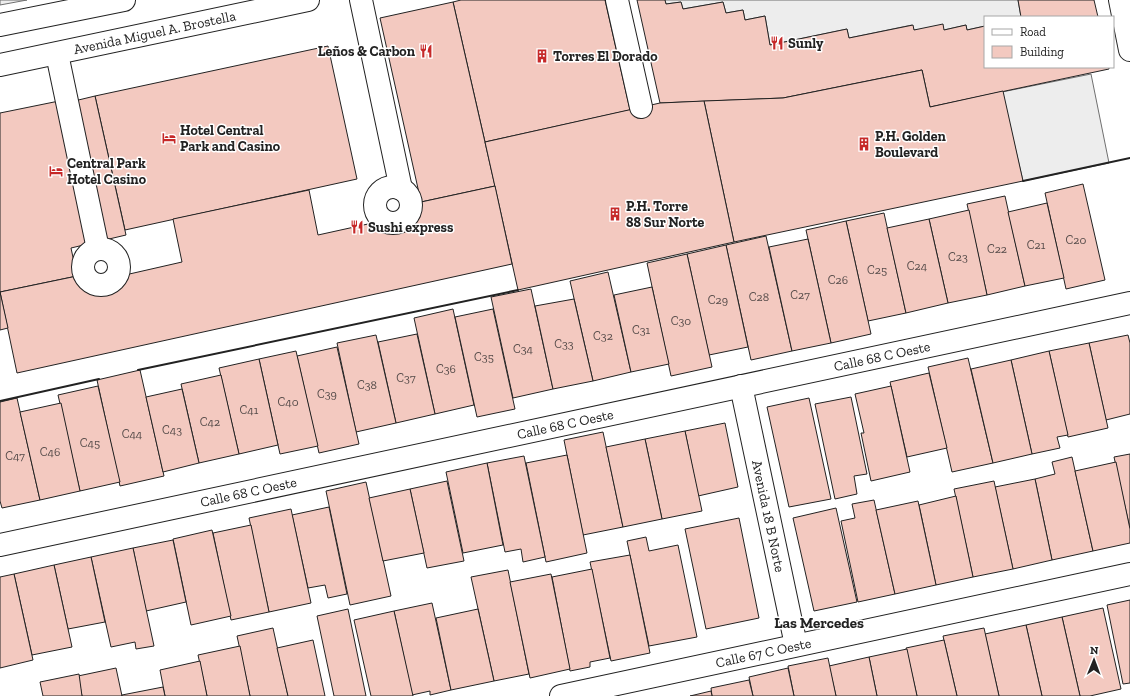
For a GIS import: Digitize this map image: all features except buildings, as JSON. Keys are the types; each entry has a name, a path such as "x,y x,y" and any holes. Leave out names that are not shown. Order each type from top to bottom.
{"street":[{"name":"Avenida Miguel A. Brostella","path":"0,65 57,54 267,5 308,0"},
{"path":"361,0 401,189"},
{"path":"617,0 641,107"},
{"path":"1120,0 1130,50"},
{"path":"0,25 114,1"},
{"path":"57,54 98,249"},
{"name":"Calle 68 C Oeste","path":"0,545 1130,303"},
{"name":"Avenida 18 B Norte","path":"741,386 796,645"},
{"name":"Calle 67 C Oeste","path":"561,696 1130,574"}],"shaded area":[{"path":"0,0 27,0 0,5"},
{"path":"665,0 1018,0 1021,16 984,16 984,26 967,30 966,25 944,30 914,30 912,25 849,38 847,29 770,45 765,16 745,20 743,10 726,13 723,2 683,9 681,2 666,4"},
{"path":"1091,74 1109,163 1023,181 1002,92"}],"wall":[{"path":"1023,181 1130,158"},
{"path":"138,370 518,290"},
{"path":"0,401 99,379"}],"place":[{"name":"Sunly","path":"777,43"},
{"name":"Leños & Carbon","path":"426,51"},
{"name":"Torres El Dorado","path":"542,56"},
{"name":"Hotel Central Park and Casino","path":"169,138"},
{"name":"P.H. Golden Boulevard","path":"864,144"},
{"name":"Central Park Hotel Casino","path":"56,171"},
{"name":"P.H. Torre 88 Sur Norte","path":"615,214"},
{"name":"Sushi express","path":"357,227"}],"district":[{"name":"Las Mercedes","path":"819,623"}]}
